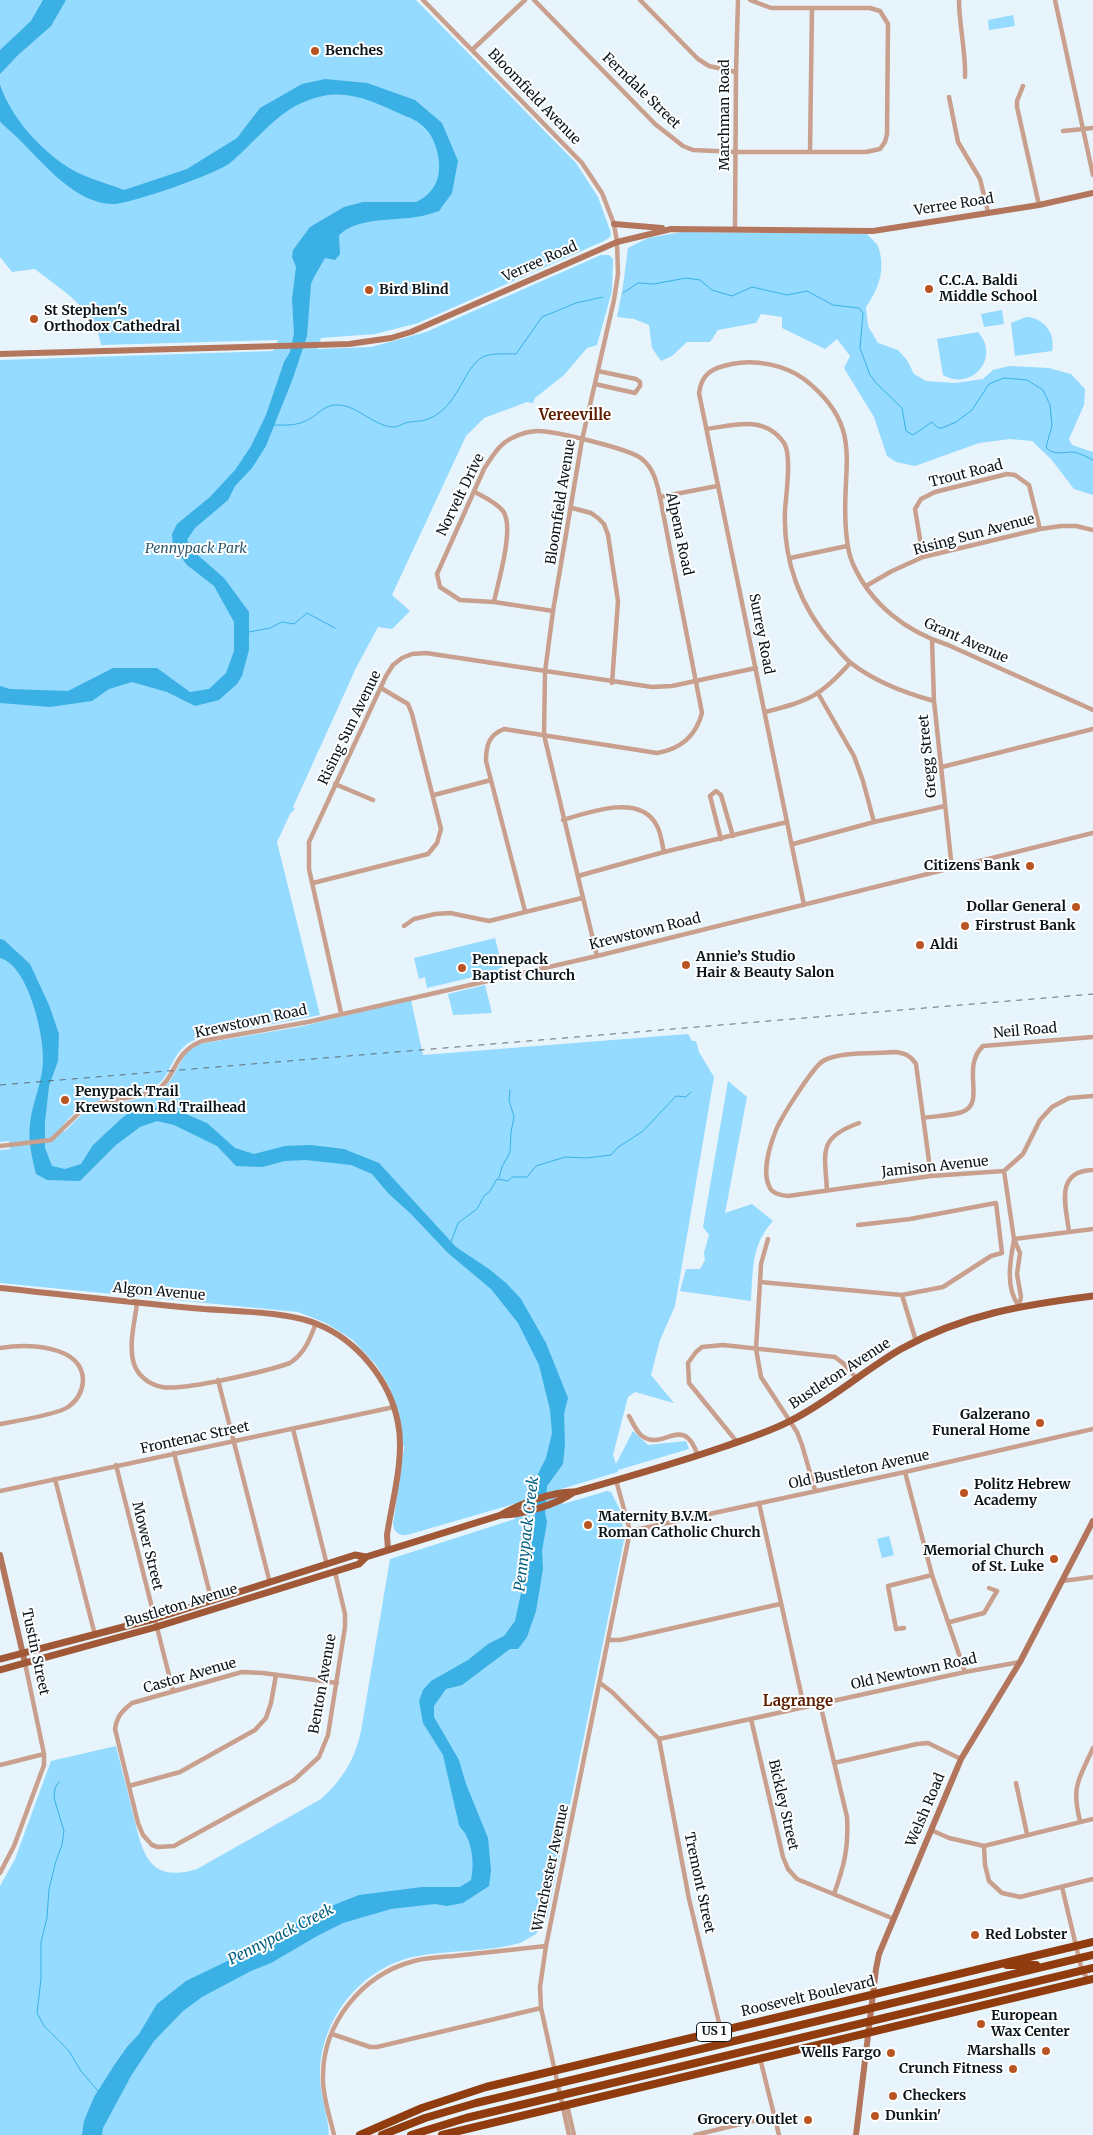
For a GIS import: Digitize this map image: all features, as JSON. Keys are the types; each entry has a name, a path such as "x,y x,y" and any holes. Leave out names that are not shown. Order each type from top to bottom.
{"highway":[{"name":"Roosevelt Boulevard","path":"360,2135 448,2099 555,2070 1093,1942"},
{"name":"Roosevelt Boulevard","path":"382,2135 451,2110 1093,1955"},
{"path":"994,1965 1050,1965"},
{"name":"US 1","path":"411,2135 441,2125 561,2095 1093,1968"},
{"path":"442,2135 1091,1979"},
{"path":"981,1995 1027,1994"},
{"path":"424,2135 441,2125"}],"main road":[{"name":"Verree Road","path":"0,354 282,346 372,341 410,332 617,242 671,229 874,231 1039,204 1093,193"},
{"path":"614,224 671,229"},
{"name":"Algon Avenue","path":"0,1288 136,1303 270,1314 316,1323"},
{"name":"Bustleton Avenue","path":"0,1670 156,1628 359,1564 366,1557 388,1550 574,1492 698,1456 790,1421 820,1404 884,1360 916,1341 959,1322 1019,1306 1093,1296"},
{"path":"316,1323 344,1340 368,1360 386,1388 394,1407 400,1438 387,1535 388,1550"},
{"name":"Welsh Road","path":"856,2135 877,1961 960,1759 1020,1662 1093,1521"},
{"name":"Tustin Street","path":"0,1555 4,1587 25,1664"},
{"name":"Bustleton Avenue","path":"0,1659 154,1619 355,1555 366,1557"}],"street":[{"name":"Bloomfield Avenue","path":"423,0 582,163 602,192 614,224 617,242 618,274 582,440 544,672 544,735 582,898 598,956"},
{"path":"472,50 525,0"},
{"name":"Ferndale Street","path":"534,0 655,124 683,146 693,150 736,152 880,149 887,134 888,24 885,17 880,11 870,8 812,8"},
{"path":"640,0 698,58 709,66 736,72"},
{"name":"Marchman Road","path":"735,229 738,0"},
{"path":"750,0 771,8 812,8 810,151"},
{"path":"959,0 959,17 966,60 965,76"},
{"path":"1055,0 1093,175"},
{"path":"1023,86 1017,106 1039,204"},
{"path":"949,97 958,142 980,179 988,212"},
{"path":"1063,131 1093,128"},
{"name":"Grant Avenue","path":"710,371 739,362 780,367 799,376 823,395 840,422 845,435 848,456 845,519 847,546 853,564 866,586 876,601 887,611 904,624 932,640 948,645 1093,710"},
{"path":"595,384 635,392 640,386 640,382 636,379 598,371"},
{"name":"Surrey Road","path":"710,371 701,381 699,394 793,844 804,905"},
{"path":"707,430 745,423 756,424 769,428 785,444 787,467 786,540 794,579 810,613 821,630 850,663 890,686 934,701"},
{"name":"Norvelt Drive","path":"494,602 460,600 440,588 437,574 439,566 493,454 511,438 526,433 540,431 582,440"},
{"name":"Alpena Road","path":"544,735 657,753 670,751 687,740 699,724 702,712 655,476 644,460 638,456 582,440"},
{"name":"Trout Road","path":"923,558 915,509 921,499 935,492 1007,474 1015,475 1029,485 1040,529"},
{"path":"660,497 717,486"},
{"path":"474,492 496,504 505,513 508,529 494,602 554,611"},
{"path":"572,508 591,513 598,518 604,524 608,535 618,601 612,683"},
{"name":"Rising Sun Avenue","path":"866,586 892,571 923,558 1040,529 1069,526 1093,530"},
{"path":"790,558 847,546"},
{"name":"Gregg Street","path":"932,640 934,701 952,869"},
{"name":"Rising Sun Avenue","path":"342,1013 309,869 309,842 335,784 393,666 412,654 426,653 652,688 672,686 756,668"},
{"path":"765,712 789,706 818,694 850,663"},
{"path":"313,882 410,860 428,854 433,850 440,837 441,829 434,795 408,704 381,688"},
{"path":"818,694 854,756 874,822"},
{"path":"525,911 486,761 486,750 489,740 497,732 504,729 544,735"},
{"path":"942,767 1093,729"},
{"path":"434,795 491,780"},
{"path":"335,784 373,800"},
{"path":"721,838 711,800 711,793 716,791 721,795 733,836"},
{"path":"793,844 874,822 945,806"},
{"path":"564,820 604,808 619,807 640,810 657,825 664,852"},
{"path":"578,876 664,852 787,822"},
{"name":"Krewstown Road","path":"0,1146 48,1141 58,1135 78,1113 91,1105 155,1092 161,1088 170,1076 183,1052 196,1043 308,1022 598,956 1093,833"},
{"path":"404,926 414,919 450,913 489,921 582,898"},
{"name":"Neil Road","path":"923,1118 963,1112 970,1106 974,1094 973,1060 983,1046 1093,1036"},
{"name":"Jamison Avenue","path":"923,1118 916,1064 912,1058 899,1053 838,1057 823,1062 816,1069 776,1129 766,1173 769,1186 775,1192 788,1196 931,1176 1004,1171 1022,1154 1040,1120 1052,1107 1069,1098 1093,1096"},
{"path":"923,1118 931,1176"},
{"path":"827,1191 825,1157 828,1141 839,1132 859,1123"},
{"path":"1069,1232 1064,1190 1068,1181 1079,1172 1091,1170"},
{"path":"1004,1171 1014,1239 1010,1279 1013,1298 1019,1306"},
{"path":"760,1282 902,1295 944,1287 991,1256 1002,1253 996,1203 910,1219 858,1225"},
{"path":"1014,1239 1093,1228"},
{"path":"768,1239 761,1264 756,1349 761,1377 767,1389 790,1421 802,1445 815,1490"},
{"path":"902,1295 916,1341"},
{"path":"136,1303 132,1351 134,1364 138,1372 152,1385 163,1387 174,1388 218,1380 290,1362 297,1358 307,1345 316,1323"},
{"path":"737,1442 690,1383 688,1363 696,1352 707,1346 724,1345 835,1357 844,1364 857,1380"},
{"path":"0,1348 21,1346 61,1351 70,1356 81,1369 83,1379 79,1396 65,1409 0,1424"},
{"path":"218,1380 270,1583"},
{"name":"Frontenac Street","path":"0,1490 394,1407"},
{"path":"629,1416 638,1432 648,1439 675,1434 685,1436 693,1442 698,1456"},
{"path":"292,1429 327,1565"},
{"name":"Old Bustleton Avenue","path":"630,1531 905,1472 1093,1429"},
{"path":"174,1453 214,1610"},
{"name":"Mower Street","path":"116,1466 173,1691"},
{"path":"905,1472 932,1575 950,1622 965,1672"},
{"path":"55,1479 95,1635"},
{"name":"Winchester Avenue","path":"334,2135 323,2082 325,2058 338,2020 358,1992 371,1981 398,1966 415,1961 546,1946 630,1531 616,1480"},
{"path":"758,1503 804,1707"},
{"name":"Benton Avenue","path":"129,1786 138,1823 145,1839 154,1845 167,1848 174,1846 294,1780 309,1768 319,1757 328,1735 346,1627 345,1614 335,1572"},
{"path":"904,1628 896,1629 888,1586 932,1575"},
{"path":"1062,1581 1093,1577"},
{"path":"950,1622 984,1613 997,1591 989,1588"},
{"path":"609,1640 620,1640 780,1604"},
{"name":"Old Newtown Road","path":"659,1739 965,1672 1020,1662"},
{"name":"Tustin Street","path":"25,1664 44,1754"},
{"name":"Castor Avenue","path":"129,1786 116,1736 116,1721 123,1710 132,1704 242,1672 337,1683"},
{"path":"129,1786 180,1772 255,1730 266,1718 276,1675"},
{"path":"600,1683 612,1692 659,1739"},
{"path":"820,1703 843,1794 848,1835 845,1861 834,1894"},
{"name":"Bickley Street","path":"752,1719 783,1857 788,1869 797,1879 894,1919"},
{"name":"Tremont Street","path":"659,1739 689,1899 721,2031"},
{"path":"834,1762 928,1743 960,1759"},
{"path":"1080,1821 1074,1800 1075,1787 1093,1748"},
{"path":"0,1765 44,1754 44,1764 25,1817 0,1873"},
{"path":"1016,1783 1027,1834"},
{"path":"931,1830 949,1838 984,1846 1093,1819"},
{"path":"984,1846 985,1865 989,1881 1002,1893 1020,1898 1093,1880"},
{"path":"1062,1887 1082,1971 1080,1982"},
{"path":"546,1946 540,1987 541,2008 561,2095 574,2135"},
{"path":"1082,1971 1091,1979"},
{"path":"332,2034 370,2047 377,2047 541,2008"},
{"path":"760,2058 779,2135"},
{"path":"564,2105 569,2135"},
{"path":"695,2135 774,2116"}],"green space":[{"name":"Pennypack Park","path":"0,0 416,0 576,163 598,197 611,233 610,237 604,241 418,323 375,334 321,338 317,349 371,347 426,332 601,255 609,255 613,259 612,291 597,345 587,348 564,375 535,398 533,403 527,402 484,418 466,436 392,595 410,611 392,629 378,627 356,668 293,807 295,809 290,814 277,842 320,1015 203,1037 191,1041 177,1055 168,1072 157,1086 148,1090 111,1097 89,1104 79,1110 61,1128 64,1132 81,1115 91,1109 151,1096 161,1091 170,1081 186,1053 199,1044 299,1027 411,1000 423,1055 688,1034 692,1041 696,1041 699,1052 714,1077 675,1306 660,1340 651,1375 674,1403 635,1392 628,1397 613,1455 616,1464 633,1431 648,1445 686,1441 689,1449 561,1489 563,1504 607,1491 611,1492 623,1516 620,1516 625,1535 547,1918 536,1934 520,1943 495,1948 418,1956 380,1970 363,1982 337,2013 328,2031 323,2051 320,2079 329,2135 0,2135 0,1886 15,1859 51,1761 116,1746 139,1838 149,1860 156,1867 166,1872 180,1873 197,1869 321,1799 336,1784 352,1760 361,1731 390,1559 515,1519 514,1504 407,1535 399,1534 396,1531 393,1524 404,1448 390,1388 377,1366 353,1340 326,1323 298,1312 0,1283 0,1150 10,1149 9,1141 0,1142 0,360 273,351 278,340 101,345 98,332 92,321 76,301 35,269 12,272 0,257"},
{"path":"1013,15 1015,26 989,30 988,20"},
{"path":"682,232 867,234 878,246 881,262 878,286 866,307 868,326 878,343 898,350 907,360 914,374 926,381 955,383 983,379 993,370 1009,366 1049,368 1071,374 1085,389 1084,405 1069,439 1072,445 1093,452 1093,495 1074,489 1051,459 1032,441 1010,439 979,443 915,466 896,462 887,456 874,417 844,368 850,356 837,339 825,349 782,328 782,317 761,314 756,323 718,330 710,342 687,342 672,356 661,361 652,348 649,325 634,319 617,317 628,248 648,238"},
{"path":"1002,310 1004,324 984,327 981,314"},
{"path":"1026,317 1038,320 1047,328 1052,338 1052,351 1015,356 1011,323"},
{"path":"978,332 984,342 986,352 985,361 980,369 964,379 954,379 943,375 937,339"},
{"path":"495,938 503,970 427,988 425,977 419,979 414,958"},
{"path":"485,985 492,1013 453,1015 448,994"},
{"path":"728,1081 747,1097 725,1213 752,1204 773,1221 761,1239 754,1258 751,1301 680,1291 686,1269 700,1269 705,1260 704,1253 709,1235 703,1227"},
{"path":"889,1536 894,1555 882,1558 877,1539"}],"water":[{"path":"43,0 66,0 51,26 0,74 0,50 31,21"},
{"path":"325,79 367,83 415,100 442,123 458,161 452,193 439,211 419,217 365,222 347,229 339,235 340,254 335,260 325,258 311,284 307,336 293,378 266,446 252,468 235,486 228,500 195,528 187,540 192,550 224,578 249,612 249,650 242,676 237,684 219,700 195,706 167,692 132,682 109,689 92,701 50,707 0,703 0,686 10,689 68,691 113,668 157,668 190,692 209,689 226,673 234,651 234,622 214,586 187,565 173,547 172,534 177,524 210,497 235,470 251,446 266,415 284,362 290,352 294,334 292,299 296,267 292,257 293,250 310,227 344,207 363,202 416,202 420,200 434,187 439,165 438,153 432,137 425,128 412,119 354,96 323,96 308,100 283,114 230,163 222,168 154,194 113,204 81,195 67,185 2,124 0,121 0,85 11,109 45,150 72,170 124,190 187,169 237,138 260,108 302,84"},
{"name":"Pennypack Creek","path":"0,939 4,940 30,964 49,1005 59,1034 58,1061 49,1086 45,1122 45,1148 52,1166 65,1169 81,1164 93,1145 133,1110 169,1107 207,1123 235,1148 254,1154 285,1146 311,1145 344,1149 379,1163 456,1247 489,1269 521,1299 546,1343 568,1398 564,1414 565,1444 563,1464 547,1486 545,1513 547,1522 542,1551 543,1569 536,1611 527,1637 518,1649 510,1649 462,1685 446,1689 434,1706 434,1717 459,1760 466,1784 488,1838 491,1870 489,1886 463,1903 447,1906 435,1904 391,1909 343,1923 271,1963 251,1971 202,1997 183,2011 154,2041 131,2076 103,2128 102,2135 82,2135 84,2121 94,2097 127,2047 139,2034 157,2004 186,1981 248,1951 275,1934 321,1910 359,1895 422,1887 460,1887 471,1880 473,1863 470,1846 466,1835 459,1825 443,1755 423,1723 419,1701 423,1690 431,1681 468,1660 488,1644 504,1636 515,1621 533,1538 535,1480 546,1458 552,1433 550,1410 539,1365 518,1323 491,1289 448,1253 388,1193 372,1174 351,1165 306,1160 285,1161 262,1167 236,1166 217,1146 174,1125 157,1121 140,1127 116,1145 80,1181 47,1180 36,1174 31,1149 30,1130 31,1116 43,1068 41,1034 32,1002 19,973 10,963 0,958"}],"waterway":[{"path":"623,293 638,283 654,284 686,278 700,280 712,290 732,296 752,287 787,295 807,291 833,305 859,308 863,313 860,348 870,375 902,408 906,431 913,435 932,422 938,428 942,428 956,422 972,410 989,384 1004,378 1027,380 1043,390 1050,405 1052,426 1046,447 1055,453 1073,452 1093,460"},
{"path":"273,425 299,423 308,420 327,407 336,405 350,408 378,423 392,427 428,419 439,413 447,405 471,368 485,356 516,354 542,317 576,303 603,297"},
{"path":"249,632 270,628 282,622 294,624 307,613 335,628"},
{"path":"499,1178 502,1167 510,1152 514,1117 509,1100 510,1090"},
{"path":"451,1242 458,1223 477,1209 497,1179 508,1181 512,1177 527,1177 536,1166 565,1157 587,1158 611,1155 617,1148 643,1131 676,1096 686,1097 691,1092"},
{"path":"59,1782 55,1788 54,1798 64,1831 62,1845 49,1889 47,1918 41,1942 41,1979 37,2013 44,2026 69,2051 81,2071 98,2091"}],"railway":[{"path":"0,1085 1093,994"}],"place":[{"name":"Benches","path":"315,51"},
{"name":"C.C.A. Baldi Middle School","path":"929,289"},
{"name":"Bird Blind","path":"369,290"},
{"name":"St Stephen's Orthodox Cathedral","path":"34,319"},
{"name":"Citizens Bank","path":"1030,866"},
{"name":"Dollar General","path":"1076,907"},
{"name":"Firstrust Bank","path":"965,926"},
{"name":"Aldi","path":"920,945"},
{"name":"Annie’s Studio Hair & Beauty Salon","path":"686,965"},
{"name":"Pennepack Baptist Church","path":"462,968"},
{"name":"Penypack Trail Krewstown Rd Trailhead","path":"65,1100"},
{"name":"Galzerano Funeral Home","path":"1040,1423"},
{"name":"Politz Hebrew Academy","path":"964,1493"},
{"name":"Maternity B.V.M. Roman Catholic Church","path":"588,1525"},
{"name":"Memorial Church of St. Luke","path":"1054,1559"},
{"name":"Red Lobster","path":"975,1935"},
{"name":"European Wax Center","path":"981,2024"},
{"name":"Marshalls","path":"1046,2051"},
{"name":"Wells Fargo","path":"891,2053"},
{"name":"Crunch Fitness","path":"1013,2069"},
{"name":"Checkers","path":"893,2096"},
{"name":"Dunkin'","path":"875,2116"},
{"name":"Grocery Outlet","path":"808,2120"}],"district":[{"name":"Vereeville","path":"575,416"},
{"name":"Lagrange","path":"798,1702"}]}
